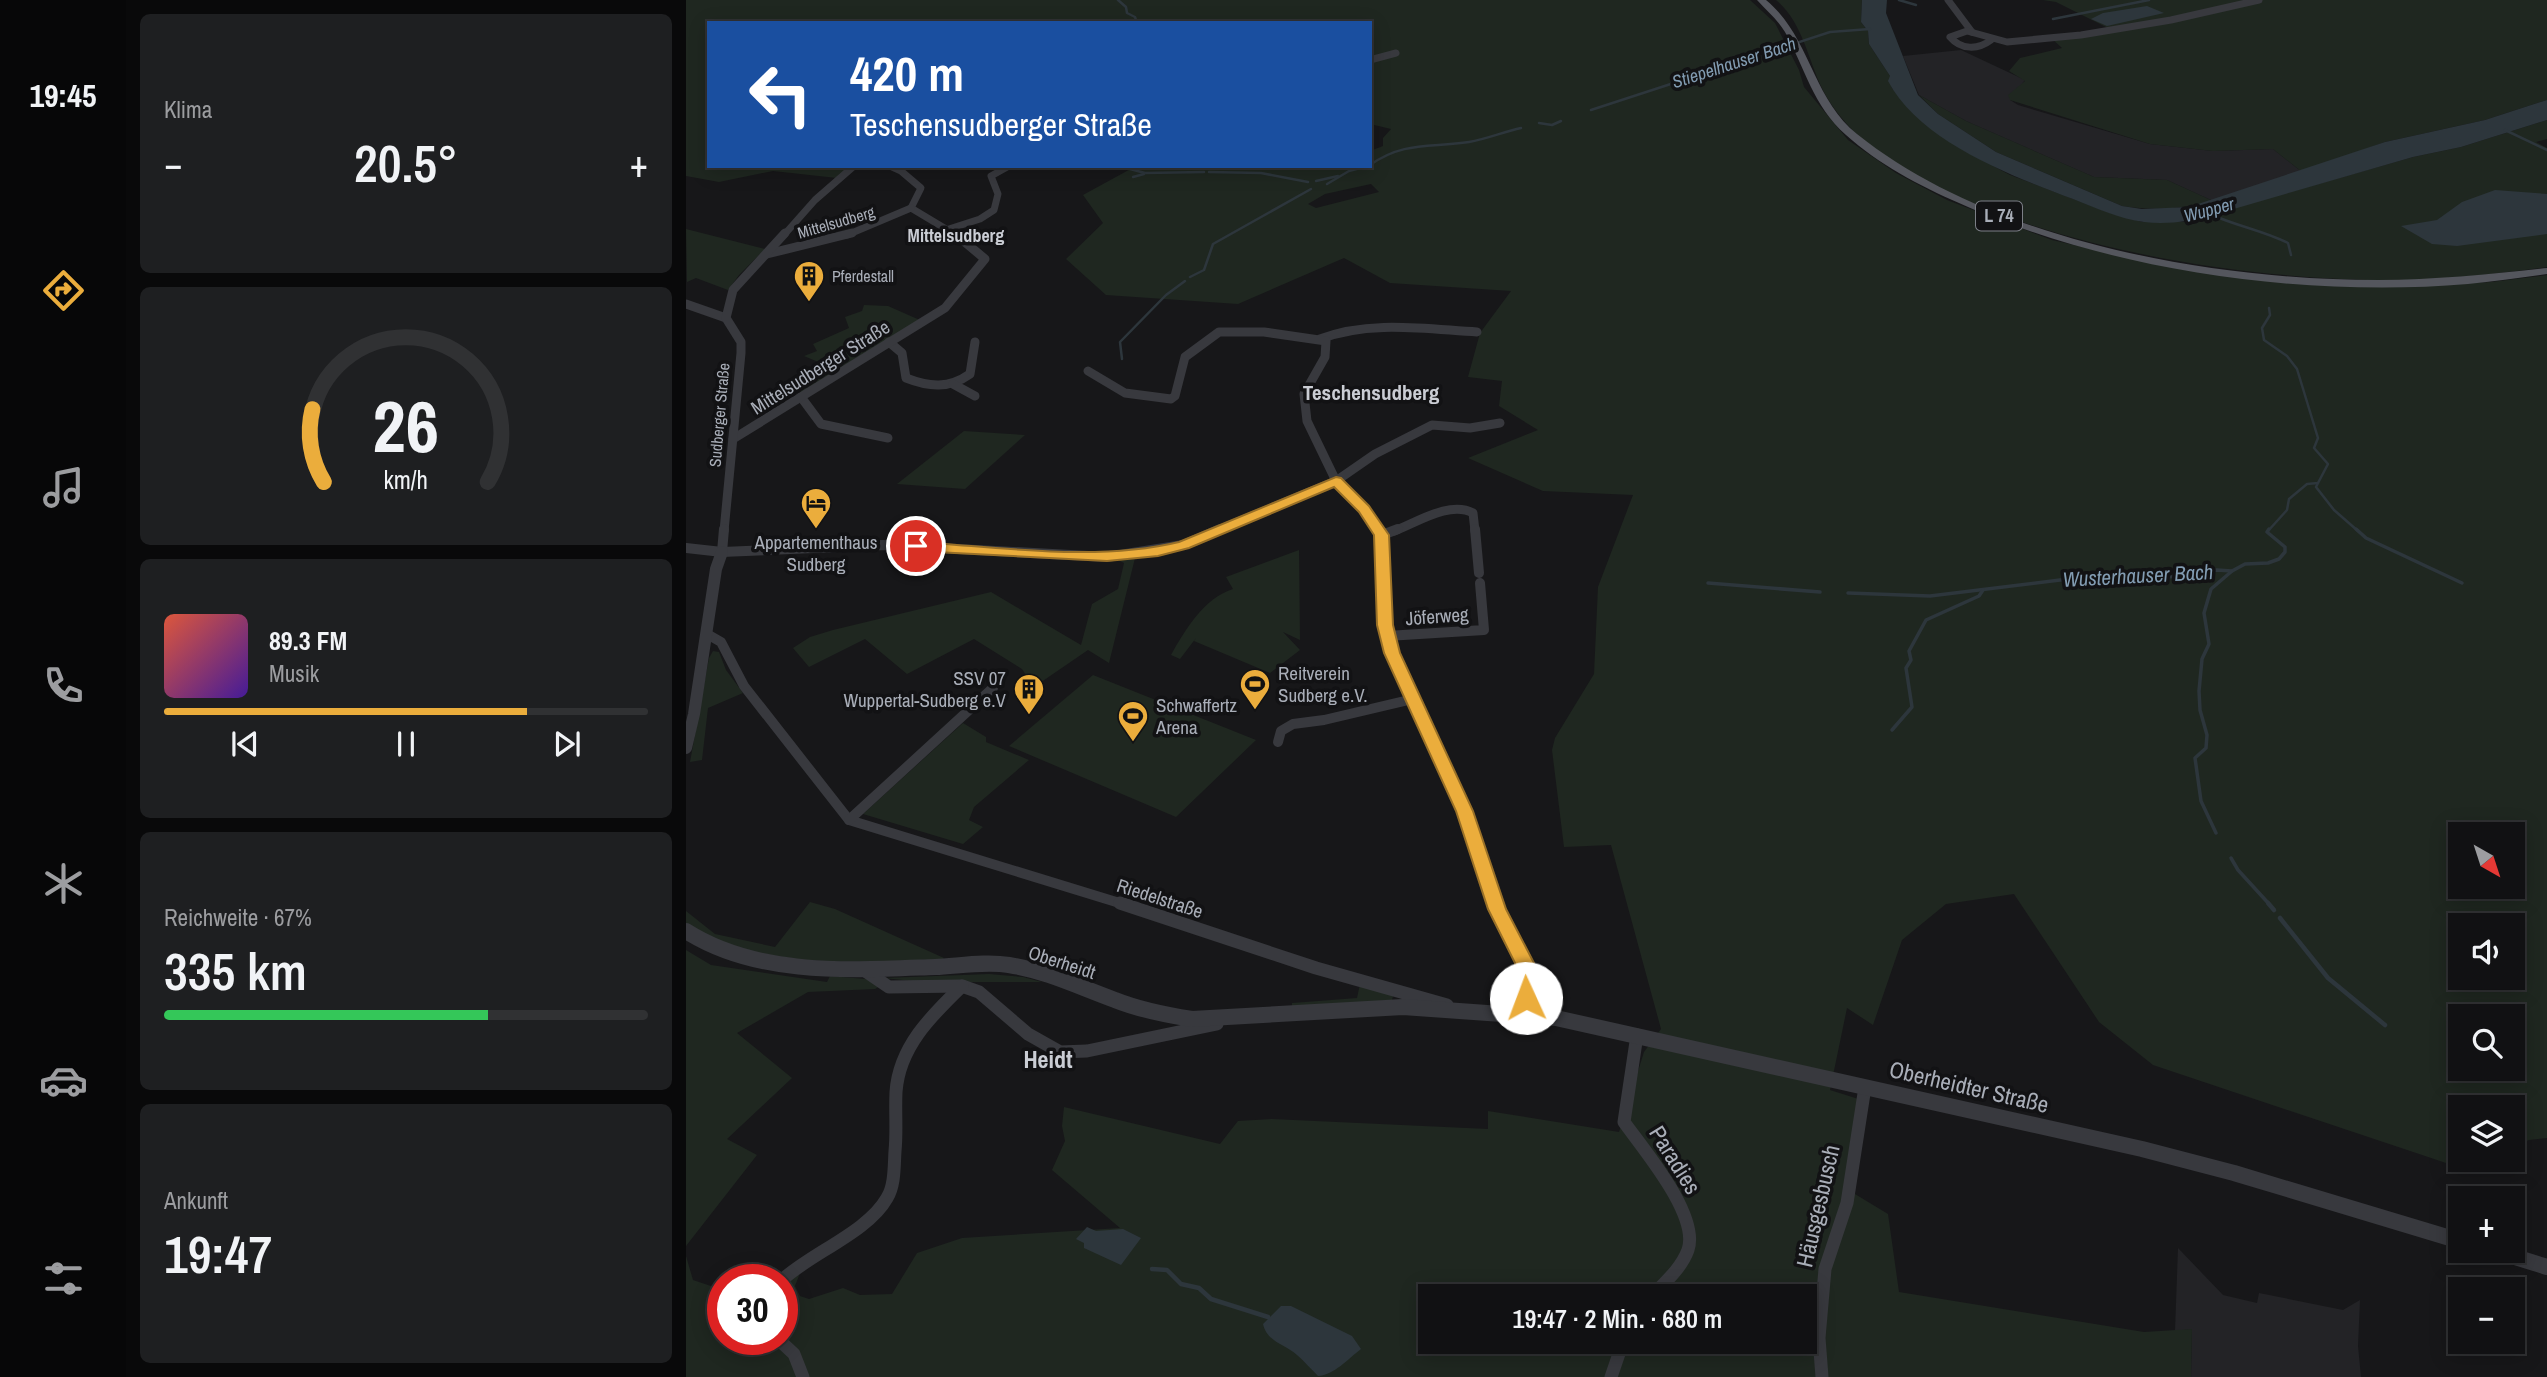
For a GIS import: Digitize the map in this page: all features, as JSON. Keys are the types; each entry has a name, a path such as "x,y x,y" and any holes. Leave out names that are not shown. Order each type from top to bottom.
{"main road":[{"name":"L 74","path":"1761,0 1785,23 1796,40 1819,97 1836,120 1883,159 1919,180 1972,205 2066,238 2165,262 2298,279 2435,282 2547,271"}],"street":[{"path":"1948,0 1972,32"},
{"path":"1991,40 1976,47 1962,46 1950,39 1955,33 1972,32 1985,34 1991,40 2018,42 2051,38 2122,28 2259,0"},
{"path":"1372,59 1396,52"},
{"path":"686,304 726,318 733,290 745,274 767,254 815,200 852,168"},
{"path":"894,168 921,188 911,208 949,229 981,219 994,209 998,194 991,176 1005,168"},
{"name":"Mittelsudberg","path":"767,254 846,237 889,221 911,208"},
{"name":"Mittelsudberger Straße","path":"733,439 953,301 985,259 949,229"},
{"name":"Sudberger Straße","path":"722,552 741,342 726,318"},
{"path":"1320,339 1329,334 1370,329 1476,332"},
{"path":"1088,371 1125,393 1171,398 1175,396 1185,357 1219,332 1264,332 1296,339 1326,341 1325,357 1304,394 1307,421 1336,481 1364,509 1382,535"},
{"path":"889,342 902,353 906,378 934,387 953,384 970,374 975,342"},
{"path":"953,384 975,396"},
{"path":"801,397 821,424 888,438"},
{"path":"686,548 722,552 883,545 1084,556 1131,554 1184,545 1336,481 1375,454 1432,425 1470,428 1500,423"},
{"name":"Jöferweg","path":"1387,636 1484,630 1472,513 1454,509 1400,531 1382,535 1387,636 1465,811 1497,909 1525,963 1526,1013"},
{"path":"686,748 716,569 722,552"},
{"path":"707,634 721,642 744,686 849,820 993,688"},
{"path":"1278,742 1281,731 1293,724 1338,717 1413,699"},
{"name":"Riedelstraße","path":"849,820 1145,911 1316,968 1408,992 1460,1010"},
{"name":"Oberheidt","path":"686,931 711,947 758,960 864,970 1005,964 1042,971 1116,1001 1163,1015 1192,1019 1244,1018 1381,1007 1460,1010"},
{"name":"Oberheidt","path":"864,970 889,986 962,986 979,992 1028,1034 1060,1052 1087,1051 1244,1018"},
{"path":"798,1265 868,1219 881,1208 887,1198 891,1188 897,1140 898,1073 906,1050 962,986"},
{"name":"Oberheidter Straße","path":"1460,1010 1526,1013 1637,1035 1865,1087 2234,1172 2448,1237"},
{"name":"Paradies","path":"1637,1035 1625,1122 1676,1203 1685,1222 1689,1246 1676,1269 1663,1284"},
{"name":"Häusgesbusch","path":"1822,1377 1819,1338 1825,1269 1847,1203 1865,1087"},
{"path":"2525,1260 2547,1267"},
{"path":"1611,1377 1619,1354"},
{"path":"794,1355 803,1377"}],"shaded area":[{"path":"686,0 1750,0 1775,23 1799,70 1804,87 1848,140 1896,173 1947,200 2052,240 2184,270 2396,287 2491,282 2547,275 2547,1138 2525,1142 2525,1095 2448,1095 2448,1164 2153,1065 2099,1022 2014,894 1946,904 1902,940 1873,1025 1847,1008 1830,1090 1868,1102 1850,1191 1888,1214 1899,1292 2144,1332 2192,1329 2191,1377 686,1377 686,1256 693,1280 707,1285 707,1355 798,1355 798,1292 800,1296 809,1299 843,1288 860,1295 892,1294 917,1253 962,1238 1120,1228 1052,1170 1065,1141 1062,1126 1064,1107 1220,1144 1238,1121 1272,1119 1488,1129 1488,1111 1619,1132 1644,1052 1661,1029 1611,845 1564,847 1552,750 1555,738 1594,674 1598,587 1633,495 1543,491 1468,458 1538,430 1499,406 1502,381 1468,377 1480,333 1511,291 1390,283 1344,258 1238,304 1106,295 1066,259 1103,223 1083,195 1132,168 1372,168 1372,150 1383,146 1383,138 1391,129 1372,124 1372,21 707,21 707,168 848,168 837,178 773,171 719,182 686,176","holes":["1371,184 1379,192 1316,208 1308,204 1325,194"]},
{"path":"1776,0 1862,0 1861,22 1868,31 1869,44 1890,76 1892,88 1908,108 1965,151 2010,175 2110,213 2142,222 2184,222 2413,157 2461,147 2547,120 2547,139 2536,142 2547,148 2547,267 2405,280 2269,274 2120,250 2047,230 1978,205 1915,175 1861,138 1829,101 1798,29"},
{"path":"2043,0 2547,0 2547,100 2485,120 2385,142 2302,172 2273,149 2213,151 2150,144 2010,100 2008,95 2025,81 2009,71 2020,58 2062,48 2051,38 2110,29 2056,2"},
{"path":"1961,50 2025,80 2010,100 2018,105 2150,144 2213,151 2273,149 2302,172 2213,201 2167,180 2094,177 1966,121 1919,95 1903,56"},
{"path":"1919,95 1966,121 2094,177 2167,180 2213,201 2168,208 2122,206 1996,152 1938,114"},
{"path":"686,229 765,249 728,290 696,278 687,282"},
{"path":"864,305 888,306 922,321 802,393 781,386 823,364 804,356 817,351 813,344 849,328 845,317 862,311"},
{"path":"964,431 1025,435 965,489 897,484"},
{"path":"1299,550 1300,640 1283,632 1300,650 1270,673 1194,641 1196,638 1180,659 1171,655 1204,607 1233,589 1226,577"},
{"path":"1135,558 1109,663 1088,650 1034,687 1022,669 974,639 907,674 865,639 809,667 793,648 810,637 833,630 991,592 1081,645 1092,604 1118,589 1124,563 1118,560"},
{"path":"713,651 719,652 726,670 743,693 708,708 702,760 690,762 709,658"},
{"name":"Schwaffertz Arena","path":"1093,675 1256,740 1176,817 1009,746"},
{"path":"963,723 986,737 986,742 1029,760 974,807 969,820 983,827 963,844 863,814"},
{"path":"810,902 835,909 944,958 942,961 886,962 801,959 719,941 686,923 686,911 715,934 775,947"},
{"path":"686,950 711,965 827,982 830,976 866,979 880,986 875,989 808,992 737,1033 792,1078 727,1139 757,1155 686,1246"},
{"path":"989,974 1023,977 1042,982 923,982 883,978"},
{"path":"1360,984 1393,996 1392,1000 1292,1008 1292,1003 1357,998"},
{"path":"2178,1248 2223,1295 2257,1303 2259,1293 2343,1310 2360,1300 2358,1346 2361,1377 2191,1377 2192,1329 2175,1331"}],"water":[{"name":"Wupper","path":"1862,0 1887,0 1886,13 1918,95 1938,114 1996,152 2122,206 2142,209 2189,207 2385,142 2485,120 2547,100 2547,120 2461,147 2413,157 2204,217 2170,223 2135,221 1996,168 1945,139 1922,122 1903,103 1888,81 1890,76 1869,44 1868,31 1861,22"},
{"path":"2147,6 2164,13 2107,26 2091,19 2103,13"},
{"path":"2495,190 2547,194 2547,234 2457,246 2432,244 2401,226 2437,220 2462,202"},
{"path":"1087,1227 1096,1231 1123,1229 1141,1238 1121,1265 1084,1248 1084,1243 1076,1239"},
{"path":"1281,1306 1291,1306 1352,1336 1361,1349 1335,1370 1318,1376 1297,1355 1272,1339 1265,1330 1263,1324"}],"waterway":[{"path":"1118,0 1136,21"},
{"path":"1899,0 1916,5"},
{"path":"2053,19 2149,0"},
{"name":"Stiepelhauser Bach","path":"1591,110 1830,32 1870,29"},
{"name":"Stiepelhauser Bach","path":"1539,123 1552,125 1561,121"},
{"name":"Stiepelhauser Bach","path":"1372,164 1382,157 1406,149 1469,142 1521,128"},
{"path":"2505,130 2547,150"},
{"name":"Stiepelhauser Bach","path":"1327,184 1349,171 1360,168"},
{"path":"1130,169 1145,173 1204,172"},
{"path":"1209,172 1261,173 1308,182"},
{"path":"1133,177 1144,174"},
{"path":"1316,181 1338,176"},
{"name":"Stiepelhauser Bach","path":"1190,277 1204,270 1213,244 1311,189"},
{"name":"Wusterhauser Bach","path":"2212,215 2288,243 2291,255"},
{"name":"Stiepelhauser Bach","path":"1122,359 1120,342 1166,295 1185,281"},
{"name":"Wusterhauser Bach","path":"2269,308 2270,315 2262,328 2264,340 2287,356 2297,369 2318,438 2314,448 2328,464 2318,483"},
{"name":"Wusterhauser Bach","path":"2268,531 2287,510 2289,499 2307,484 2318,483"},
{"path":"2318,483 2316,487 2334,510 2358,531"},
{"name":"Wusterhauser Bach","path":"2232,571 2245,564 2268,563 2279,559 2285,552 2285,547 2267,532 2269,529"},
{"path":"2356,529 2366,538 2462,583"},
{"name":"Wusterhauser Bach","path":"1848,593 1930,596 2060,580 2148,580 2217,570 2232,571"},
{"path":"2216,833 2201,801 2195,758 2206,748 2207,735 2200,710 2199,691 2202,659 2209,644 2204,613 2211,589 2232,571"},
{"name":"Wusterhauser Bach","path":"1708,583 1820,592"},
{"path":"1892,730 1912,707 1906,668 1911,660 1909,651 1926,620 1979,596 1983,590"},
{"path":"2231,858 2238,870 2270,905"},
{"path":"2268,903 2274,910"},
{"path":"2280,918 2328,978 2385,1025"},
{"path":"1152,1269 1167,1270 1181,1284 1199,1288 1211,1299 1268,1317"}],"place":[{"name":"Pferdestall","path":"809,303"},
{"name":"Appartementhaus Sudberg","path":"816,530"},
{"name":"Reitverein Sudberg e.V.","path":"1255,711"},
{"name":"SSV 07 Wuppertal-Sudberg e.V","path":"1029,716"},
{"name":"Schwaffertz Arena","path":"1133,743"}],"district":[{"name":"Mittelsudberg","path":"956,236"},
{"name":"Teschensudberg","path":"1371,393"},
{"name":"Heidt","path":"1048,1060"}],"route":[{"path":"916,546 1107,556 1158,551 1184,545 1336,481 1364,509 1382,535 1385,625 1392,653 1465,811 1497,909 1525,963 1526,998"}]}
